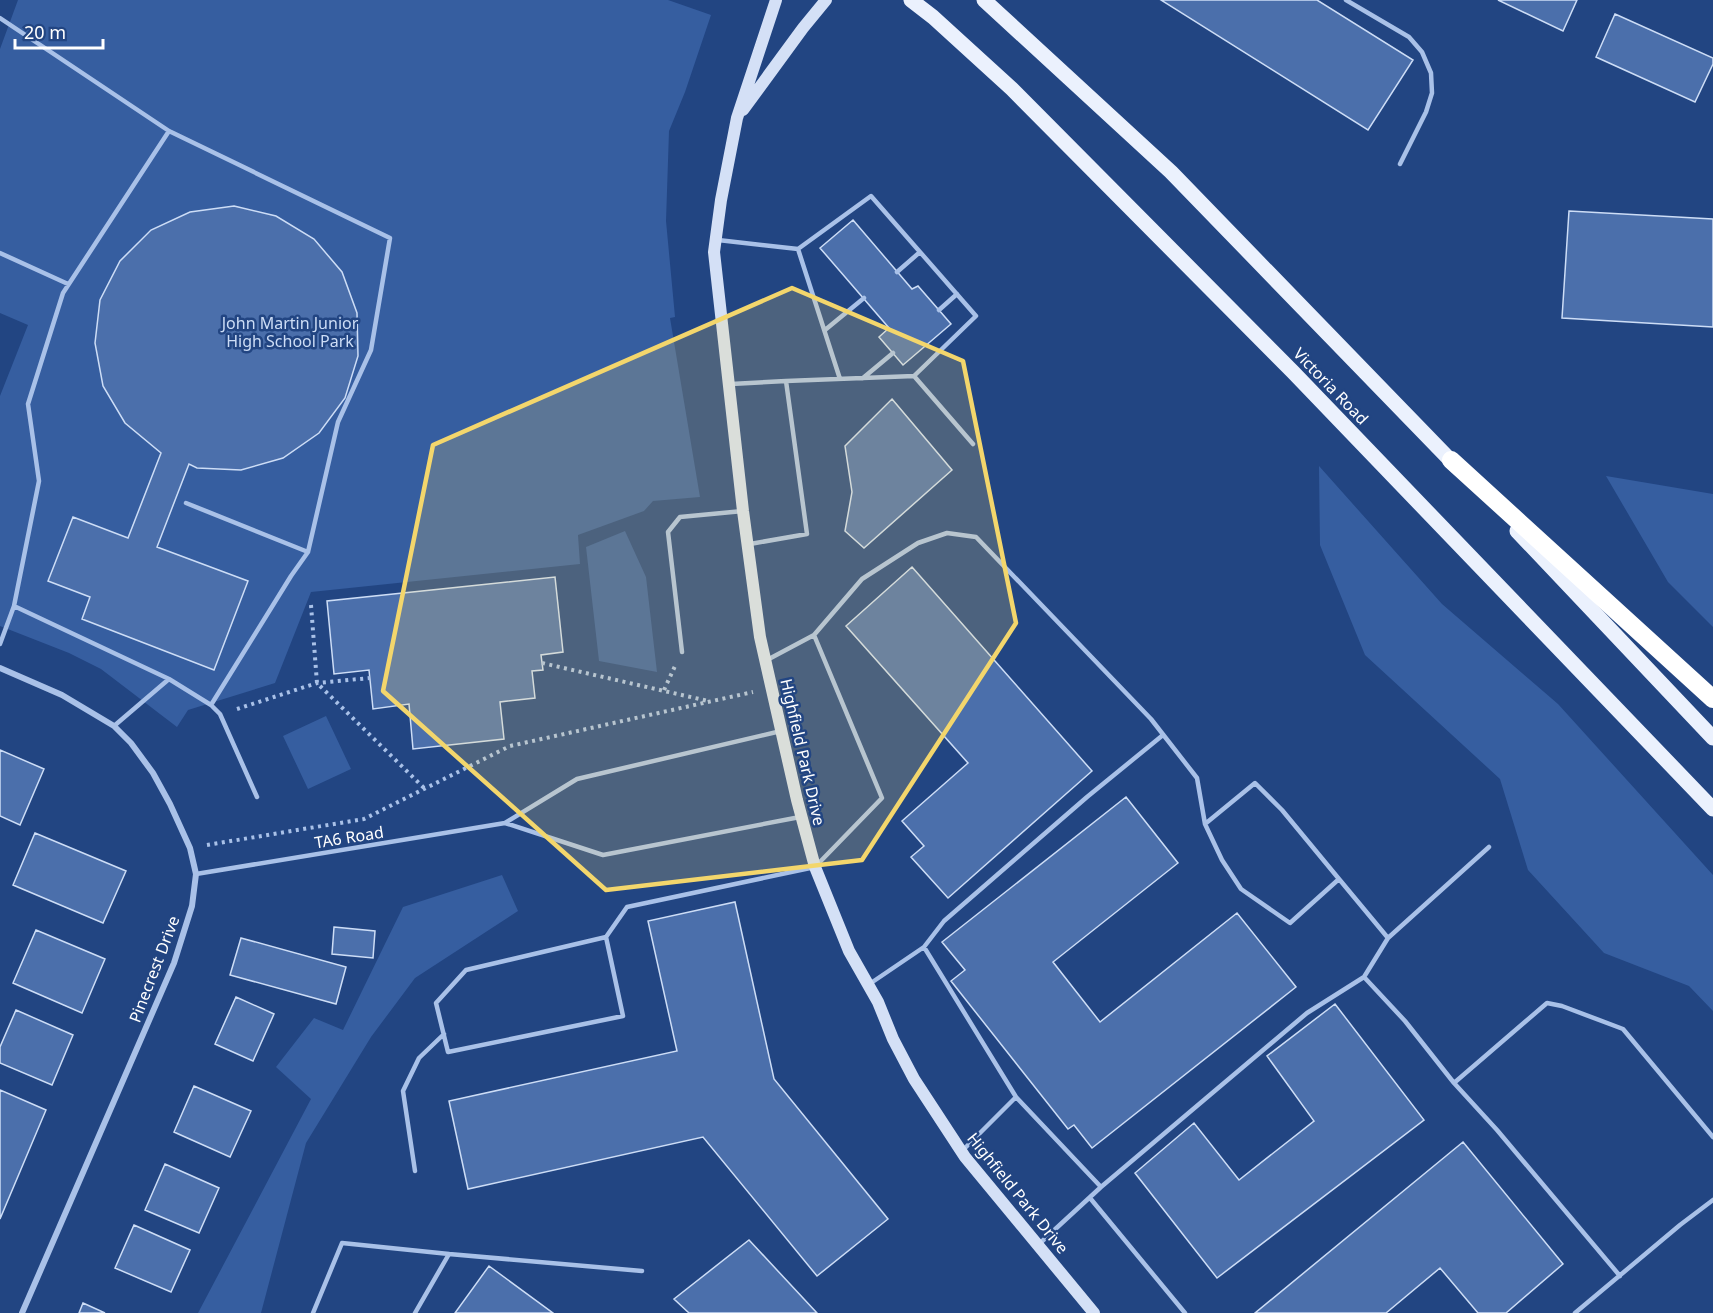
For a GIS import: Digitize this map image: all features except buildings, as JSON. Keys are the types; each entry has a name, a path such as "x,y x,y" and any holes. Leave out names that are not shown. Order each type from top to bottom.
{"highway":[{"path":"1451,460 1713,699"}],"main road":[{"name":"Victoria Road","path":"911,0 1012,89 1284,363 1713,809"},
{"name":"Victoria Road","path":"984,0 1171,172 1451,460 1713,738"}],"street":[{"name":"Highfield Park Drive","path":"776,0 737,118 721,200 714,252 747,545 760,637 801,816 815,867 849,951 878,1002 893,1039 914,1079 962,1151 1093,1313"},
{"name":"Highfield Park Drive","path":"737,118 826,0"},
{"name":"Pinecrest Drive","path":"0,668 62,695 114,726 131,743 153,773 170,804 190,848 196,874 192,906 174,963 22,1313"}],"lane":[{"path":"1346,0 1409,37 1422,52 1431,73 1432,93 1426,112 1400,164"},
{"path":"0,18 169,131 390,238 371,350 338,422 308,552 211,705"},
{"path":"0,644 14,606 39,482 28,404 63,293 169,131"},
{"path":"715,239 798,249 871,196 976,316 914,376 729,384"},
{"path":"798,249 840,379"},
{"path":"897,272 920,252"},
{"path":"0,253 68,284"},
{"path":"939,310 957,294"},
{"path":"825,330 864,298"},
{"path":"863,378 893,353"},
{"path":"914,376 974,444"},
{"path":"747,545 807,534 786,381"},
{"path":"186,503 308,552"},
{"path":"682,652 668,532 680,518 743,511"},
{"path":"765,661 814,635 862,579 918,543 947,533 976,537 1150,719 1197,778 1205,824 1222,860 1241,889 1290,923 1339,879"},
{"path":"14,606 169,679 211,705 220,714 257,797"},
{"path":"606,937 623,1016 448,1052 436,1003 466,970 606,937 627,907 815,867 882,798 814,635"},
{"path":"114,726 169,679"},
{"name":"TA6 Road","path":"196,874 506,823 577,779 781,731"},
{"path":"868,986 924,947 944,921 1162,735"},
{"path":"1205,824 1256,783 1282,810 1388,938"},
{"name":"TA6 Road","path":"506,823 603,855 801,816"},
{"path":"1038,1245 1101,1187 1307,1013 1364,977 1388,938 1489,847"},
{"path":"924,947 1016,1096 1101,1187"},
{"path":"1364,977 1405,1022 1454,1083 1497,1130 1620,1276"},
{"path":"1454,1083 1547,1003 1623,1029 1713,1137"},
{"path":"415,1171 402,1091 419,1058 444,1034"},
{"path":"962,1151 1016,1096"},
{"path":"1090,1198 1185,1313"},
{"path":"1575,1313 1713,1200"},
{"path":"313,1313 342,1243 642,1271"},
{"path":"415,1313 449,1254"}],"path":[{"path":"311,604 316,683 424,789"},
{"path":"664,690 682,652"},
{"path":"542,663 712,702"},
{"path":"220,714 316,683 370,678"},
{"path":"190,848 364,819 510,746 772,688"}],"highlighted area":[{"path":"792,288 963,361 1016,623 862,860 606,890 383,691 433,445"}],"green space":[{"name":"John Martin Junior High School Park","path":"18,0 668,0 711,15 669,131 666,221 675,317 670,318 700,497 653,501 644,511 578,535 580,564 311,592 275,683 188,710 177,727 101,669 69,653 0,626 0,396 28,325 0,313 0,49"},
{"path":"1319,466 1442,604 1558,704 1713,875 1713,1011 1689,986 1604,953 1528,870 1500,779 1365,655 1320,545"},
{"path":"1606,476 1713,494 1713,627 1668,582"},
{"path":"625,531 646,577 657,672 599,661 586,547"},
{"path":"326,716 351,769 308,789 283,736"},
{"path":"502,875 518,911 415,978 371,1037 306,1143 261,1313 198,1313 311,1099 276,1067 314,1018 343,1030 403,907"}]}
